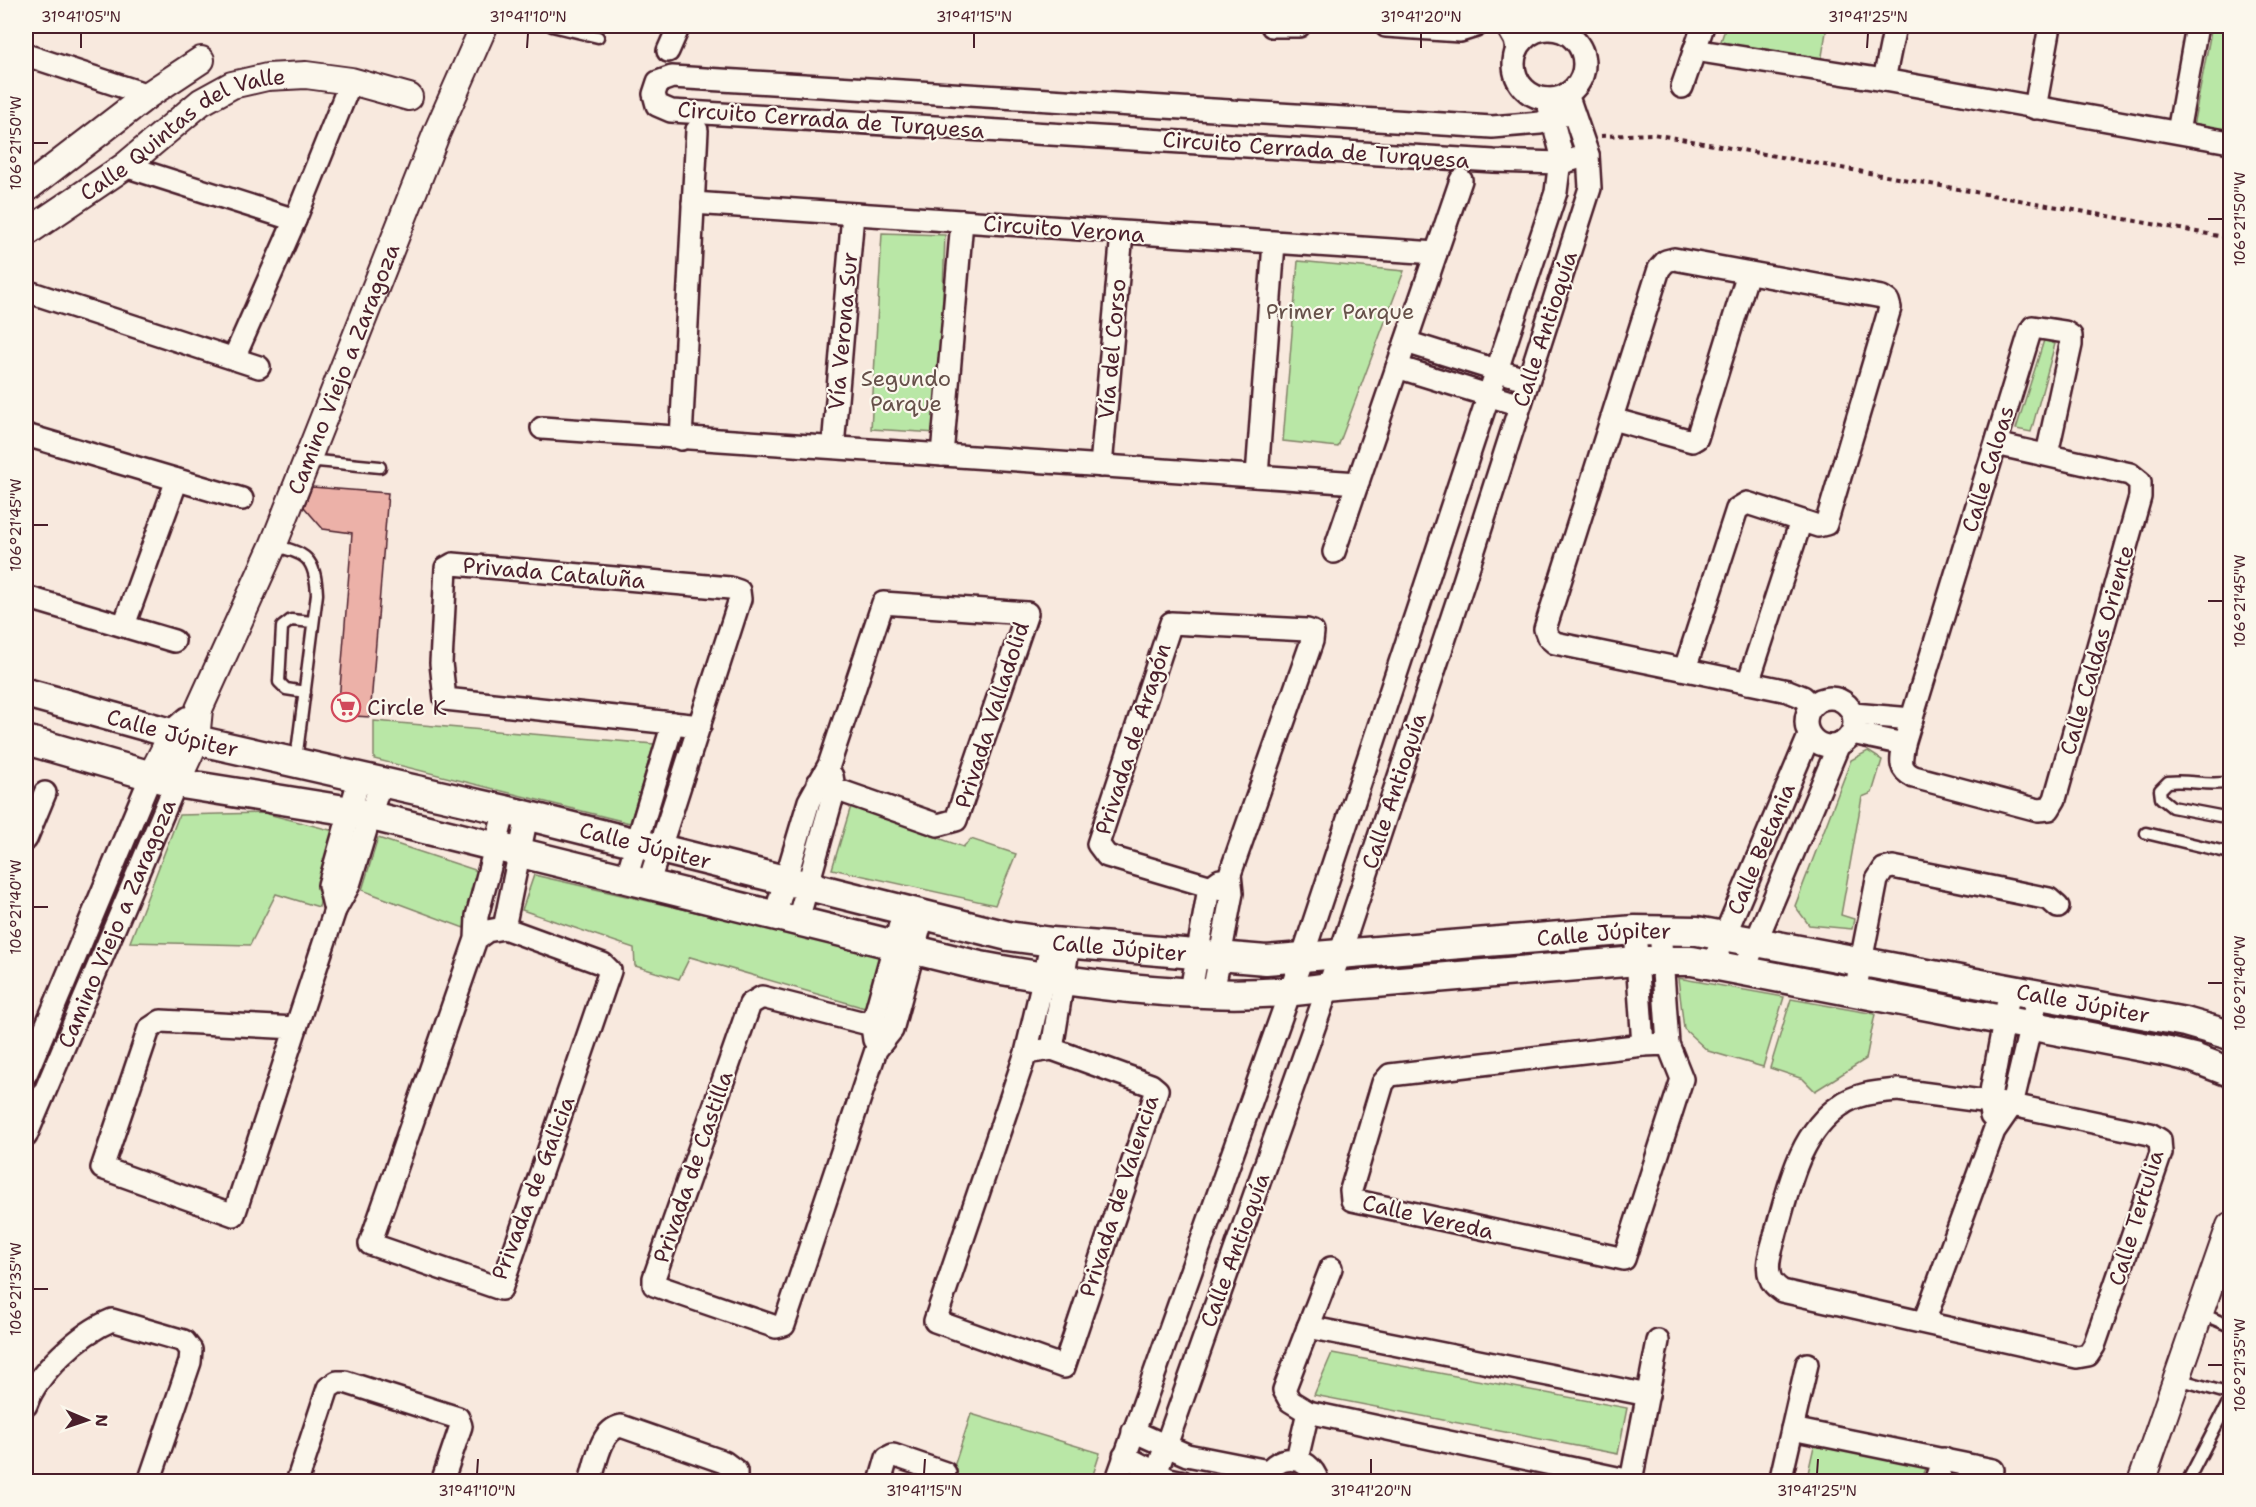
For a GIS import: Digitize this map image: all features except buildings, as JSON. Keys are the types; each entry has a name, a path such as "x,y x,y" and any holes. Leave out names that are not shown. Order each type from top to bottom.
{"main road":[{"name":"Calle Júpiter","path":"26,693 184,737 516,813 977,930 1060,943 1266,960 1647,930 1725,935 2186,1022 2230,1035"},
{"name":"Calle Júpiter","path":"26,740 163,780 361,814 904,947 1053,979 1202,992 1289,993 1328,987 1650,961 1713,963 2177,1054 2230,1072"}],"street":[{"name":"Camino Viejo a Zaragoza","path":"26,1074 163,780 199,709 273,546 437,132 484,26"},
{"path":"668,51 679,26"},
{"path":"1272,26 1296,26"},
{"path":"1386,26 1460,31 1476,26"},
{"path":"1507,26 1515,40 1517,50 1514,69 1517,78 1529,93 1560,106 1582,76 1584,64 1581,51 1565,33 1540,28 1517,50"},
{"path":"1682,87 1703,26"},
{"path":"1884,80 1895,26"},
{"path":"2035,108 2050,26"},
{"path":"2178,132 2197,26"},
{"path":"1694,50 1884,80 2230,142"},
{"path":"26,55 148,95"},
{"path":"26,189 148,95 201,60"},
{"name":"Calle Quintas del Valle","path":"26,233 125,166 201,102 232,85 267,77 306,75 351,81 409,97"},
{"name":"Circuito Cerrada de Turquesa","path":"1560,106 1519,126 1492,127 672,77 658,82 654,94 657,105 671,111 1494,161 1562,163 1585,146"},
{"path":"234,358 295,220 351,81"},
{"name":"Calle Antioquía","path":"1155,1477 1340,954 1464,580 1590,188 1585,146 1560,106"},
{"name":"Calle Antioquía","path":"1116,1482 1302,958 1556,192 1562,163 1560,106"},
{"path":"1311,150 1314,117"},
{"path":"681,439 697,130"},
{"path":"125,166 295,220"},
{"path":"1334,552 1461,180"},
{"name":"Circuito Verona","path":"693,203 1436,253"},
{"name":"Vía Verona Sur","path":"833,447 853,214"},
{"path":"942,455 962,222"},
{"name":"Vía del Corso","path":"1101,466 1122,232"},
{"path":"1257,476 1274,243"},
{"path":"1685,669 1737,509 1747,503 1818,526 1826,524 1890,308 1888,301 1882,297 1674,259 1666,261 1659,269 1545,629 1548,637 1555,643 1797,693 1812,705"},
{"path":"1612,419 1692,441 1697,438 1748,273"},
{"path":"26,291 260,367"},
{"name":"Calle Caloas","path":"1903,755 2030,332 2034,327 2071,336 2047,454"},
{"path":"1406,342 1528,380"},
{"path":"1397,367 1520,405"},
{"path":"542,428 1358,483"},
{"path":"26,435 242,499"},
{"name":"Calle Caldas Oriente","path":"1848,730 1903,755 1903,770 1914,777 2038,810 2049,809 2055,799 2140,497 2140,482 2130,474 1996,444"},
{"path":"124,625 177,480"},
{"path":"1748,683 1801,520"},
{"name":"Privada Cataluña","path":"648,846 700,726 740,599 738,591 730,588 453,564 446,568 441,663 445,699 700,726"},
{"path":"1432,570 1464,580"},
{"path":"26,597 174,641"},
{"name":"Privada Valladolid","path":"787,918 826,786 829,765 883,603 1027,613 956,820 938,825 826,786"},
{"name":"Privada de Aragón","path":"1207,955 1231,883 1313,632 1171,623 1098,844 1107,856 1209,888 1231,883"},
{"path":"1848,730 1843,701 1835,698 1819,700 1812,705 1806,720 1809,736 1823,745 1848,730 1912,719"},
{"name":"Privada Cataluña","path":"637,882 648,846 673,723"},
{"name":"Calle Betania","path":"1744,970 1848,730"},
{"name":"Calle Betania","path":"1713,963 1809,736"},
{"path":"296,1028 161,1021 154,1024 149,1029 102,1168 234,1215 296,1028 335,910 329,885 361,814 370,778"},
{"name":"Camino Viejo a Zaragoza","path":"26,1136 163,780"},
{"path":"26,839 45,793"},
{"name":"Privada de Galicia","path":"508,850 477,916 476,939 370,1244 501,1289 610,972 603,963 504,928 508,850 516,813"},
{"path":"1862,994 1890,880 1898,868 2049,898 2058,907"},
{"name":"Privada de Aragón","path":"1202,992 1207,955 1209,888"},
{"name":"Privada de Castilla","path":"882,1028 762,997 750,1004 654,1278 654,1285 777,1327 784,1325 876,1050 882,1028 904,947 913,913"},
{"path":"476,939 487,931 504,928"},
{"name":"Calle Vereda","path":"1647,930 1650,961 1668,1044 1680,1070 1681,1086 1624,1259 1352,1200 1352,1190 1383,1083 1390,1075 1668,1044"},
{"path":"1026,1053 1053,979 1060,943"},
{"name":"Calle Vereda","path":"1643,1045 1650,961"},
{"path":"1052,1049 1053,979"},
{"path":"1924,1322 1995,1131 2012,1105 2017,1024 2010,990"},
{"path":"1995,1131 1989,1102 2017,1024 2037,995"},
{"name":"Privada de Valencia","path":"1052,1049 1156,1087 1157,1093 1064,1367 935,1321 1026,1053 1052,1049"},
{"name":"Calle Tertulia","path":"1898,1090 2012,1105 2150,1134 2160,1140 2161,1154 2094,1346 2088,1355 2077,1357 1782,1291 1774,1285 1768,1267 1793,1169 1812,1133 1840,1105 1867,1093 1898,1090"},
{"path":"2141,1482 2230,1226"},
{"path":"1331,1268 1286,1383 1284,1395 1308,1412 1631,1482 1659,1341"},
{"path":"26,1405 32,1388 44,1371 106,1322 120,1320 184,1341 191,1350 190,1362 149,1482"},
{"path":"1308,1327 1648,1395"},
{"path":"1780,1482 1807,1364"},
{"path":"297,1482 328,1388 338,1382 345,1382 458,1418 461,1426 442,1482"},
{"path":"1297,1459 1308,1412"},
{"path":"590,1482 606,1435 610,1430 621,1426 724,1462 736,1471 736,1482"},
{"path":"1792,1429 1993,1470"},
{"path":"1133,1431 1187,1455 1266,1476 1281,1460 1297,1459 1311,1467 1318,1482"},
{"path":"880,1482 887,1458 893,1455 945,1473"},
{"path":"1124,1456 1155,1477 1183,1482"},
{"path":"1936,1482 1944,1459"}],"lane":[{"path":"552,26 598,38"},
{"path":"307,460 380,467"},
{"path":"273,546 299,551 316,575 317,594 296,761"},
{"path":"305,692 286,689 279,682 282,627 291,620 313,622"},
{"path":"2230,782 2208,785 2168,782 2160,790 2161,798 2172,807 2230,818"},
{"path":"2146,833 2230,853"},
{"path":"2199,1313 2230,1326"},
{"path":"2178,1379 2230,1397 2187,1482"}],"path":[{"path":"1585,146 1653,134 2230,238"}],"green space":[{"path":"1726,26 1827,26 1821,62 1719,47"},
{"path":"2212,26 2230,26 2230,132 2193,126"},
{"name":"Segundo Parque","path":"882,233 945,235 938,433 871,429"},
{"name":"Primer Parque","path":"1298,261 1404,271 1338,447 1283,441"},
{"path":"2044,340 2055,344 2031,432 2016,429"},
{"path":"374,721 654,744 630,823 374,759"},
{"path":"1868,751 1882,760 1872,793 1862,797 1841,915 1854,919 1852,929 1809,925 1795,906 1851,760"},
{"path":"851,806 963,847 971,839 1016,854 995,905 832,869"},
{"path":"264,813 334,831 319,907 276,894 250,945 130,942 179,815"},
{"path":"378,838 478,871 464,928 362,890"},
{"path":"534,875 883,955 865,1008 690,957 679,979 635,966 634,948 522,910"},
{"path":"1678,978 1784,997 1763,1067 1708,1051 1684,1029"},
{"path":"1791,999 1875,1014 1866,1059 1815,1091 1803,1079 1770,1068"},
{"path":"1332,1353 1627,1408 1618,1454 1314,1395"},
{"path":"971,1414 1100,1453 1091,1481 949,1482"},
{"path":"1814,1446 1927,1466 1921,1481 1806,1482"}],"place":[{"name":"Circle K","path":"346,707"}]}
